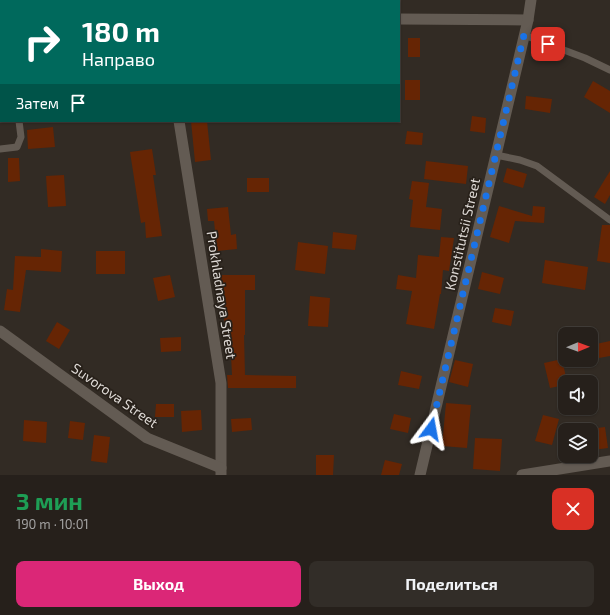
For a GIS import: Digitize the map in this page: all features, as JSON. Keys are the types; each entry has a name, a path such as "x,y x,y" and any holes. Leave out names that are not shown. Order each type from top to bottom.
{"street":[{"name":"Konstitutsii Street","path":"420,475 528,20 531,0"},
{"path":"400,19 528,20"},
{"name":"Prokhladnaya Street","path":"179,122 221,383 221,471"},
{"name":"Suvorova Street","path":"0,331 147,438 221,471"},
{"path":"522,475 610,461"}],"lane":[{"path":"524,35 585,58 610,70"},
{"path":"0,149 18,147 21,137 19,122"},
{"path":"496,155 520,160 537,166 610,220"}],"building":[{"path":"408,38 420,38 420,57 408,57"},
{"path":"405,80 420,80 420,100 405,100"},
{"path":"593,81 610,91 610,113 584,97"},
{"path":"526,96 552,99 550,113 525,109"},
{"path":"472,116 486,118 485,133 470,131"},
{"path":"191,122 207,122 211,160 195,162"},
{"path":"53,127 55,147 28,149 27,130"},
{"path":"407,131 423,133 422,145 405,144"},
{"path":"152,149 156,175 153,175 162,236 146,238 145,222 141,223 130,152"},
{"path":"8,158 19,158 20,181 8,182"},
{"path":"426,161 468,166 466,184 424,179"},
{"path":"507,168 527,174 523,188 503,182"},
{"path":"610,171 610,195 605,204 594,197"},
{"path":"64,175 66,206 48,207 46,176"},
{"path":"247,178 269,178 269,192 247,192"},
{"path":"412,181 429,183 426,207 442,209 440,230 410,227 413,200 409,199"},
{"path":"499,206 532,216 533,206 545,207 544,223 515,221 509,243 490,237"},
{"path":"228,207 231,235 236,234 237,249 217,251 214,221 208,221 207,209"},
{"path":"602,225 610,225 610,263 597,261"},
{"path":"333,232 357,235 355,250 332,248"},
{"path":"441,237 454,238 449,271 443,270 441,294 434,329 406,324 412,291 396,289 398,275 416,278 418,255 439,257"},
{"path":"298,242 328,246 325,274 295,270"},
{"path":"41,249 62,251 61,272 26,270 20,312 4,310 7,289 13,290 15,256 41,257"},
{"path":"96,251 125,251 125,274 96,274"},
{"path":"545,260 588,267 585,290 542,283"},
{"path":"482,272 504,278 500,294 478,289"},
{"path":"170,275 175,297 158,301 153,278"},
{"path":"219,275 255,275 255,290 245,290 245,375 296,376 296,388 228,388 227,375 232,375 230,336 225,336 224,318 222,318 221,290 219,290"},
{"path":"310,296 330,298 328,327 308,326"},
{"path":"495,308 514,311 511,326 492,322"},
{"path":"57,322 70,330 59,349 46,341"},
{"path":"181,337 181,351 161,352 160,338"},
{"path":"610,341 610,356 599,358 598,344"},
{"path":"455,360 473,364 468,387 449,382"},
{"path":"558,360 558,367 564,367 565,375 558,375 558,386 550,388 544,363"},
{"path":"401,371 422,376 419,389 398,385"},
{"path":"446,403 471,405 467,448 442,446"},
{"path":"156,404 174,404 174,417 155,417"},
{"path":"201,410 202,430 182,432 181,411"},
{"path":"394,414 411,418 408,433 390,429"},
{"path":"543,415 559,419 552,445 535,441"},
{"path":"251,418 252,430 232,432 231,419"},
{"path":"24,420 47,422 46,443 23,441"},
{"path":"70,421 85,423 83,440 68,438"},
{"path":"605,427 608,448 598,449 598,428"},
{"path":"94,435 110,437 107,463 91,461"},
{"path":"475,438 502,439 500,471 473,469"},
{"path":"316,455 334,455 333,475 316,475"},
{"path":"385,460 402,464 399,475 381,475"}],"route":[{"path":"431,429 524,35 548,44"}]}
